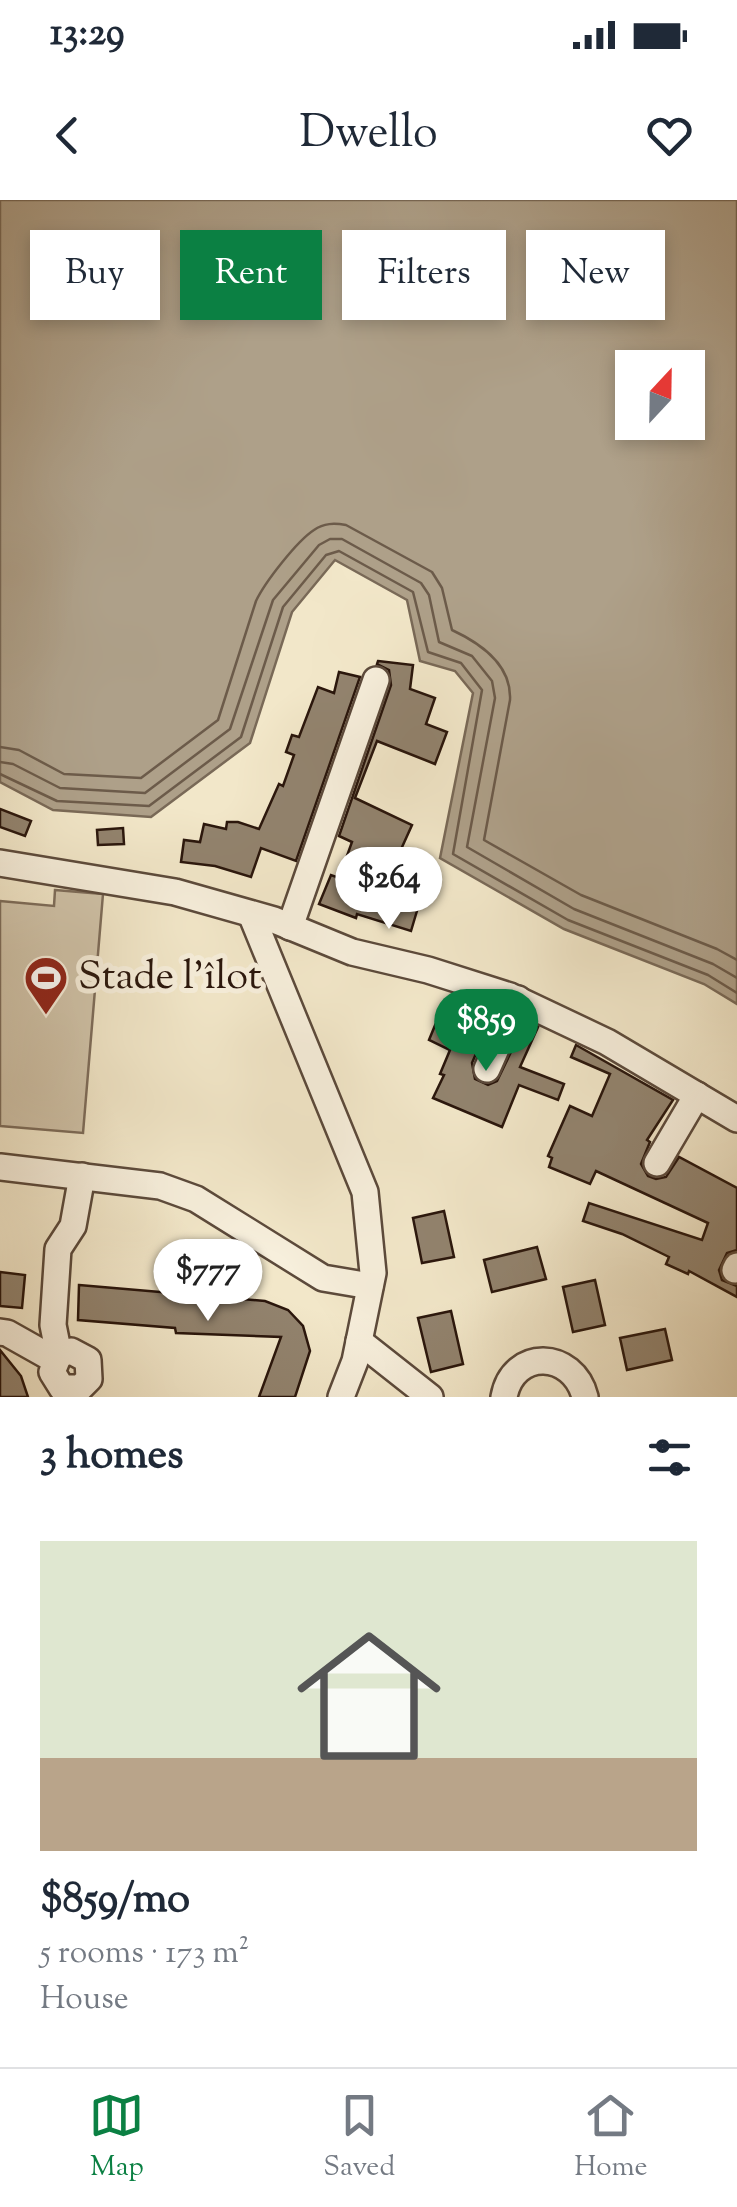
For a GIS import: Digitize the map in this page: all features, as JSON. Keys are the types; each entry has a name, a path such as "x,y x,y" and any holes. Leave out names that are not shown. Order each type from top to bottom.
{"street":[{"path":"290,927 376,680"},
{"path":"0,863 175,892 290,927 352,952 428,970 518,999 607,1042 737,1119"},
{"path":"251,914 365,1192 373,1273 359,1341 341,1397"},
{"path":"487,1069 518,999"},
{"path":"657,1163 697,1096"},
{"path":"0,1167 160,1186 196,1199 323,1278 370,1286"},
{"path":"0,1332 57,1358 78,1352 90,1366 89,1379 80,1388 60,1392 53,1379 57,1358 53,1325 58,1249 73,1226 82,1176"},
{"path":"359,1341 430,1397"},
{"path":"504,1397 512,1376 523,1367 549,1361 574,1373 585,1397"}],"shaded area":[{"name":"Stade l'îlot","path":"55,890 103,894 83,1133 0,1126 0,901 54,906"}],"water":[{"path":"0,200 737,200 737,1004 704,984 564,929 440,858 473,693 455,671 420,661 407,600 335,560 292,612 250,743 151,817 53,810 0,782"}],"building":[{"path":"378,661 413,665 410,689 435,698 426,724 447,732 435,764 377,741 355,798 412,825 398,856 400,860 430,867 411,931 357,914 356,918 319,904 331,875 339,878 352,842 339,836 391,685 389,670"},
{"path":"339,672 360,677 296,861 261,848 251,877 215,866 181,862 184,840 200,842 204,824 226,829 227,822 238,822 259,829 279,784 283,786 294,755 286,752 292,735 299,737 318,687 334,693"},
{"path":"0,809 31,821 25,836 0,827"},
{"path":"123,828 124,844 98,845 97,830"},
{"path":"479,1014 491,1019 472,1063 475,1079 488,1085 497,1081 526,1021 538,1027 520,1067 564,1084 558,1100 519,1085 502,1127 433,1098 450,1050 429,1040 436,1023 459,1033 461,1029 471,1033"},
{"path":"576,1045 673,1100 647,1140 650,1142 641,1164 648,1176 666,1177 679,1157 737,1188 737,1250 727,1253 719,1270 722,1280 737,1286 737,1297 689,1271 688,1274 666,1264 669,1257 622,1234 583,1221 589,1203 702,1240 708,1223 596,1171 590,1184 549,1167 552,1158 548,1156 570,1106 592,1116 610,1074 571,1057"},
{"path":"444,1211 454,1257 422,1263 413,1218"},
{"path":"537,1247 546,1279 492,1292 484,1260"},
{"path":"0,1272 25,1275 22,1308 0,1306"},
{"path":"595,1280 605,1325 573,1332 563,1287"},
{"path":"79,1285 265,1301 288,1310 303,1326 310,1351 295,1397 259,1397 281,1337 176,1333 175,1328 78,1320"},
{"path":"451,1311 463,1364 431,1372 418,1318"},
{"path":"665,1329 672,1360 627,1370 620,1338"},
{"path":"0,1350 21,1376 28,1397 0,1397"}],"place":[{"name":"Stade l'îlot","path":"46,1016"}]}
